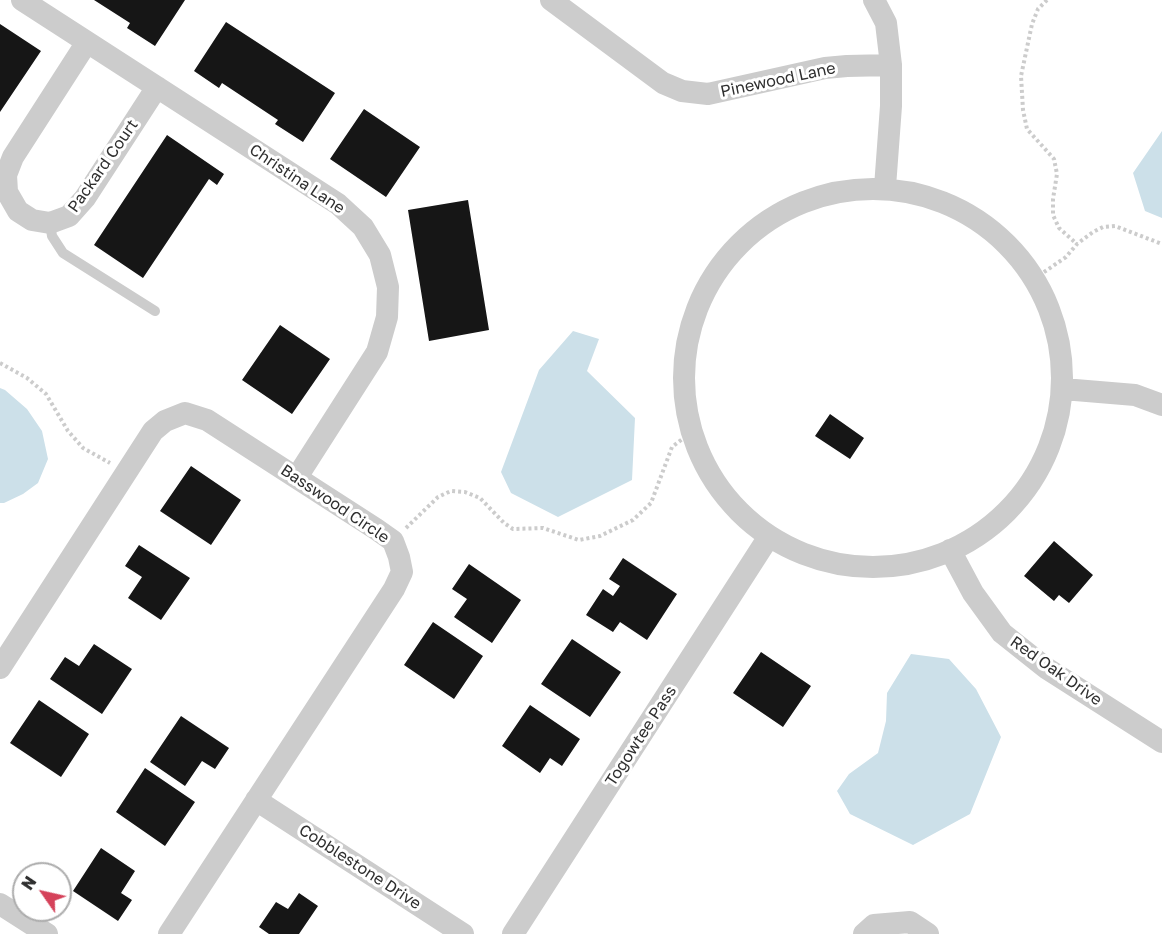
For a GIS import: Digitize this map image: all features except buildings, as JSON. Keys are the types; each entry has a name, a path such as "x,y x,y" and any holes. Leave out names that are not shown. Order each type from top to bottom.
{"street":[{"name":"Christina Lane","path":"22,0 338,204 363,227 380,255 388,287 387,317 377,352 297,477"},
{"name":"Pinewood Lane","path":"551,0 663,83 682,92 708,94 825,68 891,65"},
{"path":"874,0 886,23 891,65 891,106 885,188"},
{"name":"Packard Court","path":"87,42 13,158 6,175 4,193 18,211 32,220 50,223 69,216 85,198 157,87"},
{"path":"885,188 918,193 978,219 1034,279 1056,323 1063,389 1053,439 1022,497 972,541 910,566 844,567 768,538 720,492 690,433 683,368 698,303 735,247 789,207 852,189 885,188"},
{"path":"1063,389 1135,394 1162,405"},
{"name":"Basswood Circle","path":"0,668 7,642 153,431 165,421 186,412 207,420 393,541 402,572 394,589 169,934"},
{"name":"Togowtee Pass","path":"513,934 768,538"},
{"name":"Red Oak Drive","path":"950,550 974,593 1002,633 1046,668 1162,742"},
{"name":"Cobblestone Drive","path":"256,800 462,934"},
{"path":"0,904 47,934"},
{"path":"864,934 874,925 910,922 928,934"}],"lane":[{"path":"50,223 52,236 63,253 155,311"}],"path":[{"path":"1047,0 1038,9 1032,24 1021,76 1023,110 1028,129 1054,159 1057,174 1053,215 1059,228 1077,244"},
{"path":"1034,279 1066,257 1077,244 1103,227 1115,226 1162,244"},
{"path":"0,363 27,378 46,394 68,430 83,448 126,471"},
{"path":"393,541 438,497 451,491 465,492 480,498 513,529 543,528 579,540 600,536 633,520 651,503 672,447 690,433"}],"water":[{"path":"1162,131 1162,218 1145,211 1133,173"},
{"path":"573,331 599,339 587,371 635,418 632,480 558,517 511,493 501,472 539,370"},
{"path":"0,388 27,409 42,431 48,459 38,483 23,494 4,503 0,503"},
{"path":"911,654 949,659 976,689 1001,737 970,814 913,845 850,814 837,791 849,774 878,753 886,721 887,693"}]}
